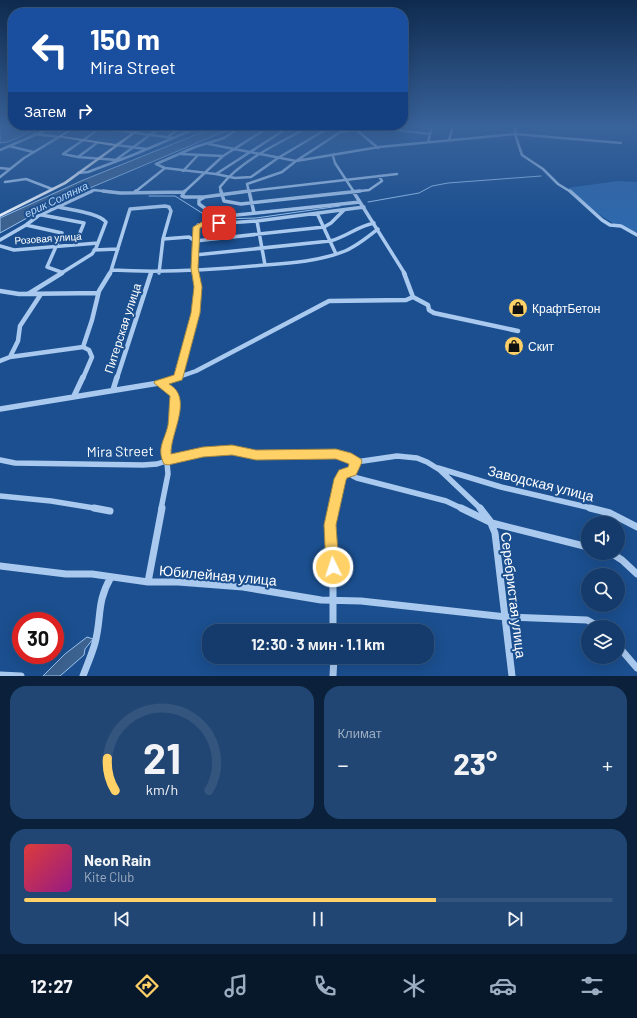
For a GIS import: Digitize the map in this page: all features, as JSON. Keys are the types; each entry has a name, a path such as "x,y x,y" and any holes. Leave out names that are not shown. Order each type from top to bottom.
{"main road":[{"path":"0,216 65,183 98,159"}],"street":[{"path":"0,177 24,159"},
{"path":"93,159 117,160"},
{"path":"78,173 90,172 121,159"},
{"path":"169,159 156,164 166,168 183,171 216,174 241,179 253,176 277,159"},
{"path":"183,171 195,159"},
{"path":"0,240 42,215 79,196 97,190 134,193 184,192 220,159"},
{"path":"216,174 240,159"},
{"path":"257,159 221,185 221,195 224,201 236,204 251,203 354,192 372,189 382,181 379,176"},
{"path":"281,159 296,161 309,159"},
{"path":"254,214 247,184 282,172 300,159"},
{"path":"333,159 334,163 378,229 405,274 413,297 428,305 429,310 434,314 518,331"},
{"path":"527,159 569,190 602,220 610,224 621,226 637,236"},
{"path":"0,168 10,169"},
{"path":"134,193 166,168"},
{"path":"184,192 182,196 185,197 204,197 397,174"},
{"path":"4,182 26,180 52,189"},
{"path":"204,197 199,200 199,204 213,214 232,216 362,204"},
{"path":"178,377 196,313 198,285 195,241 198,225 257,221 344,210 362,204"},
{"path":"83,347 92,320 98,294 112,270 130,209 165,206 169,207 171,211 163,239 159,272"},
{"path":"28,294 92,254 106,222 105,220 96,216 59,207"},
{"path":"163,239 189,237 195,241 324,227 331,223 344,210"},
{"path":"317,213 336,254"},
{"path":"42,215 84,223 75,245"},
{"path":"257,221 265,265"},
{"path":"195,255 330,241 344,237 364,224 374,223"},
{"path":"26,225 62,232 48,261 47,268 61,272"},
{"path":"112,270 150,273 196,271 265,265 319,258 336,254 353,246 378,229"},
{"name":"Розовая улица","path":"0,246 14,250 98,243"},
{"path":"94,250 118,249"},
{"name":"Питерская улица","path":"113,390 150,273"},
{"path":"0,291 19,294 98,294"},
{"path":"10,356 18,341 20,326 41,294"},
{"path":"0,409 159,383 178,377 196,371 329,301 406,300 413,297"},
{"path":"0,361 10,356 83,347 89,350 92,357 74,396"},
{"path":"148,582 168,474 166,450 173,424 175,396 170,390 159,383"},
{"name":"Mira Street","path":"0,460 16,463 143,465 157,464 188,454 221,450 256,455 336,454 347,457 356,462"},
{"path":"437,468 425,460 411,457 378,458 356,462 352,471 353,476 357,478 446,501 492,523 527,530 581,545"},
{"name":"Серебристая улица","path":"437,468 475,503 492,523 495,533 506,617 512,676"},
{"name":"Заводская улица","path":"437,468 501,487 610,513 637,527"},
{"path":"333,624 333,567 330,525 340,479 343,473 352,471"},
{"path":"0,496 51,501 110,511"},
{"path":"622,560 637,574"},
{"name":"Юбилейная улица","path":"0,566 66,574 92,574 148,582 178,582 243,587 332,601 361,601 506,617 587,620"},
{"path":"83,676 94,643 100,601 104,589 111,577"},
{"path":"625,654 637,668"},
{"path":"333,676 334,664"},
{"path":"0,675 21,676"}],"shaded area":[{"path":"618,181 637,182 637,233 614,224 592,210 567,188"}],"water":[{"name":"ерик Солянка","path":"137,159 160,159 85,190 36,213 0,233 0,218 81,181"},
{"path":"87,637 93,639 85,649 84,655 60,676 43,676 55,664 64,664 65,654"}],"waterway":[{"path":"368,202 419,193 432,186 448,183 541,176"},
{"path":"149,196 175,196 202,213 220,219 256,218 340,206"}],"place":[{"name":"КрафтБетон","path":"518,308"},
{"name":"Скит","path":"514,346"}],"route":[{"path":"219,223 202,224 198,225 197,227 194,268 196,271 198,285 196,313 178,377 159,383 174,393 175,396 173,407 173,424 166,455 168,460 188,454 232,450 256,455 310,453 336,454 347,457 356,462 352,471 347,471 341,476 333,510 330,525 333,567"}]}
